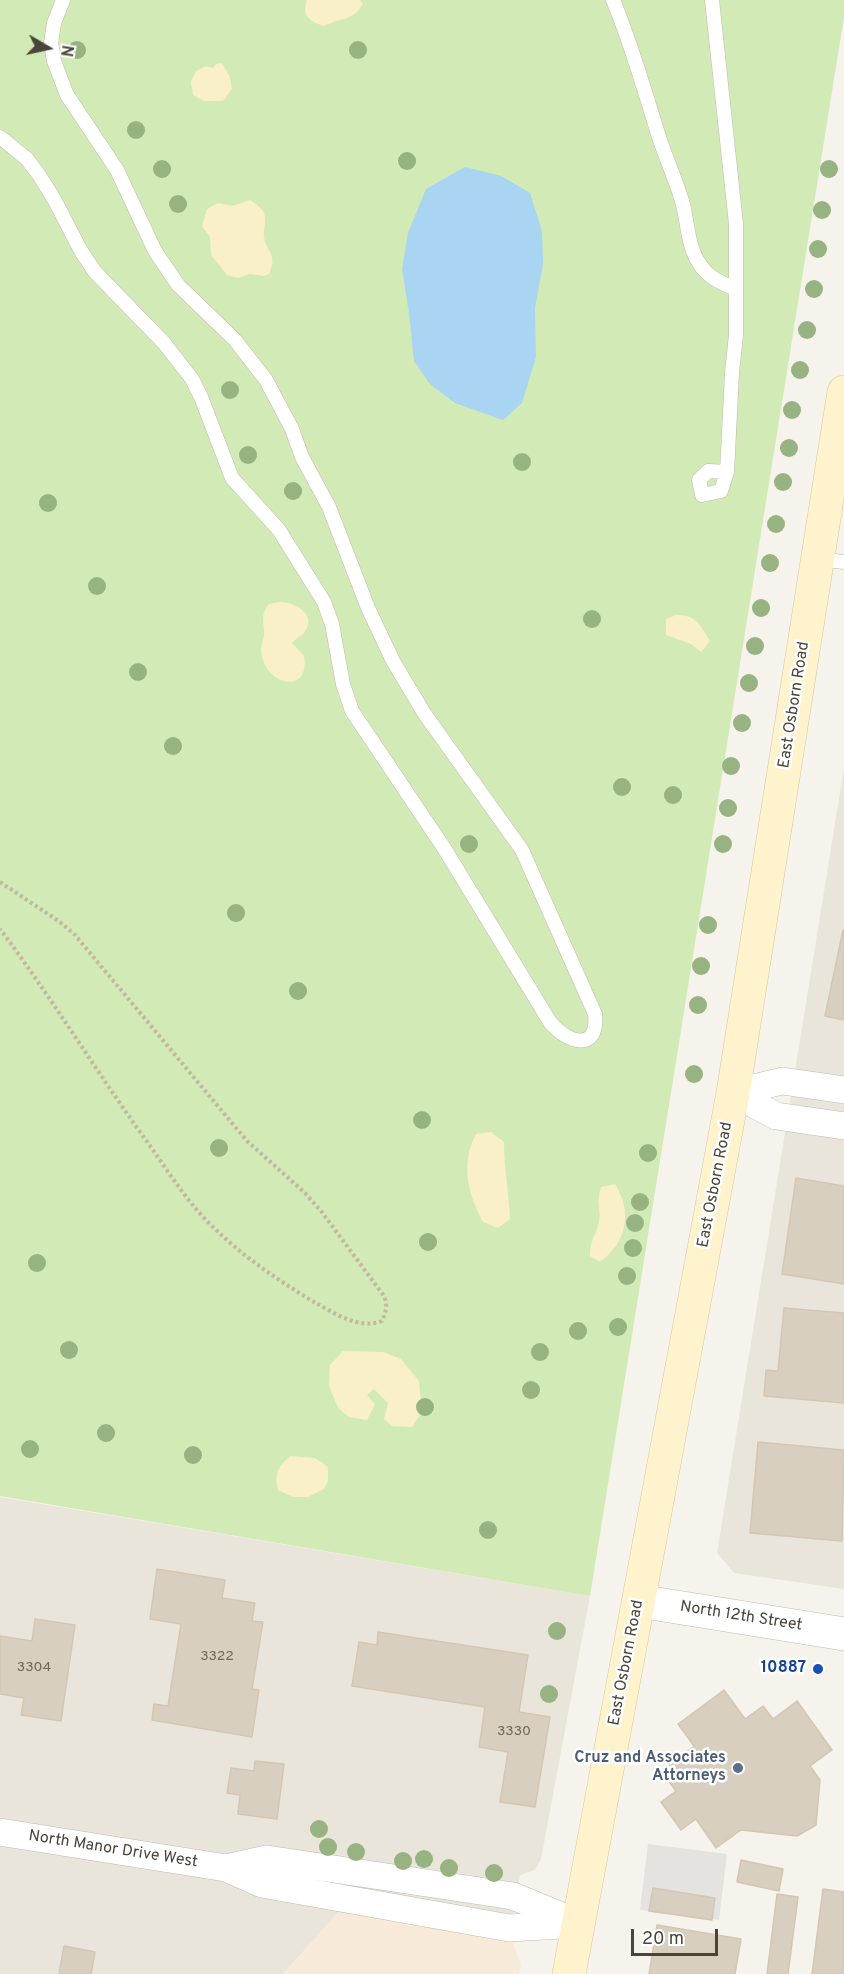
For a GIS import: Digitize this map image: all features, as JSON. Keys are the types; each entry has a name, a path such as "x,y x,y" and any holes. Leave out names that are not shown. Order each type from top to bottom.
{"main road":[{"name":"East Osborn Road","path":"569,1974 831,560 844,392"}],"street":[{"path":"733,1093 782,1081 844,1090"},
{"path":"733,1093 776,1116 844,1126"},
{"name":"North 12th Street","path":"639,1601 844,1634"},
{"name":"North Manor Drive West","path":"0,1832 226,1868 262,1884 509,1928 578,1923"},
{"name":"North Manor Drive West","path":"226,1868 267,1859 513,1896 578,1923"},
{"path":"401,1910 405,1881"}],"lane":[{"path":"0,137 27,159 39,176 95,272 164,343 192,379 232,478 279,530 324,602 332,624 347,699 358,720 444,848 550,1022 559,1032 574,1041 585,1041 592,1036 596,1025 595,1014 531,867 513,837 400,676 368,608 329,507 302,457 291,429 266,380 235,340 178,285 155,251 117,170 68,95 54,61 51,43 54,23 63,0"},
{"path":"613,0 627,34 680,195 697,262 715,280 736,289"},
{"path":"712,0 735,212 736,335 727,472"}],"path":[{"path":"0,882 60,922 75,935 247,1141 305,1193 321,1211 384,1296 387,1302 382,1321 375,1324 362,1324 320,1305 279,1281 212,1227 180,1189 0,929"}],"shaded area":[{"path":"844,768 844,1589 734,1573 717,1553"},
{"path":"0,1497 590,1596 541,1859 535,1870 520,1875 511,1937 342,1908 283,1974 0,1974"},
{"path":"648,1844 727,1854 719,1920 640,1910"},
{"path":"342,1908 511,1937 521,1965 519,1974 283,1974"}],"green space":[{"path":"0,0 844,0 844,17 590,1596 0,1496"}],"sand":[{"path":"307,0 360,0 363,4 355,14 324,26 306,14"},
{"path":"222,63 230,77 232,89 223,101 204,101 193,95 191,82 196,71 206,66 213,68 216,64"},
{"path":"250,200 264,213 264,237 272,262 269,274 264,276 250,274 238,278 227,275 211,255 210,237 202,226 207,209 218,203 232,206"},
{"path":"279,602 292,604 307,615 308,626 304,633 292,643 304,656 304,669 301,677 294,681 286,682 270,672 261,650 264,636 264,612 269,604"},
{"path":"676,615 693,619 703,630 710,641 701,652 691,644 666,635 666,619"},
{"path":"491,1132 504,1142 510,1219 498,1228 483,1222 473,1201 467,1168 468,1156 476,1134"},
{"path":"615,1184 624,1206 624,1226 616,1245 600,1262 590,1256 591,1245 600,1218 599,1193 601,1187"},
{"path":"343,1351 383,1352 401,1359 419,1381 422,1412 412,1427 392,1426 384,1419 388,1403 374,1389 367,1395 375,1404 367,1420 349,1417 338,1408 329,1386 330,1365"},
{"path":"290,1456 315,1458 328,1467 328,1481 324,1489 308,1497 293,1497 278,1490 276,1479 278,1471"}],"water":[{"path":"465,167 501,176 530,193 542,231 543,264 535,308 536,357 522,403 503,420 455,403 430,384 414,361 402,269 408,233 426,189"}],"building":[{"path":"844,930 844,1020 825,1016"},
{"path":"796,1178 844,1186 844,1284 782,1274"},
{"path":"784,1308 844,1313 844,1403 764,1396 766,1370 778,1371"},
{"path":"758,1442 844,1450 842,1541 750,1533"},
{"path":"157,1569 225,1580 222,1598 255,1603 252,1621 263,1622 252,1689 259,1690 252,1737 152,1720 154,1704 168,1706 181,1624 150,1619"},
{"path":"35,1619 75,1625 61,1721 21,1715 24,1698 0,1694 0,1636 32,1641"},
{"path":"378,1632 528,1655 519,1712 550,1717 535,1807 500,1802 508,1752 479,1747 485,1707 352,1686 359,1642 377,1645"},
{"name":"Cruz and Associates Attorneys","path":"724,1690 745,1719 763,1706 773,1719 797,1701 832,1750 810,1766 820,1780 816,1825 797,1836 741,1830 716,1848 696,1819 681,1830 661,1802 676,1791 661,1771 694,1746 678,1724"},
{"path":"255,1761 284,1764 277,1819 238,1814 240,1795 227,1793 231,1768 254,1771"},
{"path":"741,1860 783,1869 779,1891 737,1882"},
{"path":"653,1888 715,1898 712,1920 649,1911"},
{"path":"823,1889 844,1892 844,1974 812,1974"},
{"path":"777,1894 798,1897 788,1974 767,1974"},
{"path":"657,1925 741,1939 735,1974 649,1974"},
{"path":"64,1946 95,1952 91,1974 59,1974"}],"place":[{"name":"10887","path":"818,1669"},
{"name":"Cruz and Associates Attorneys","path":"738,1768"}]}
